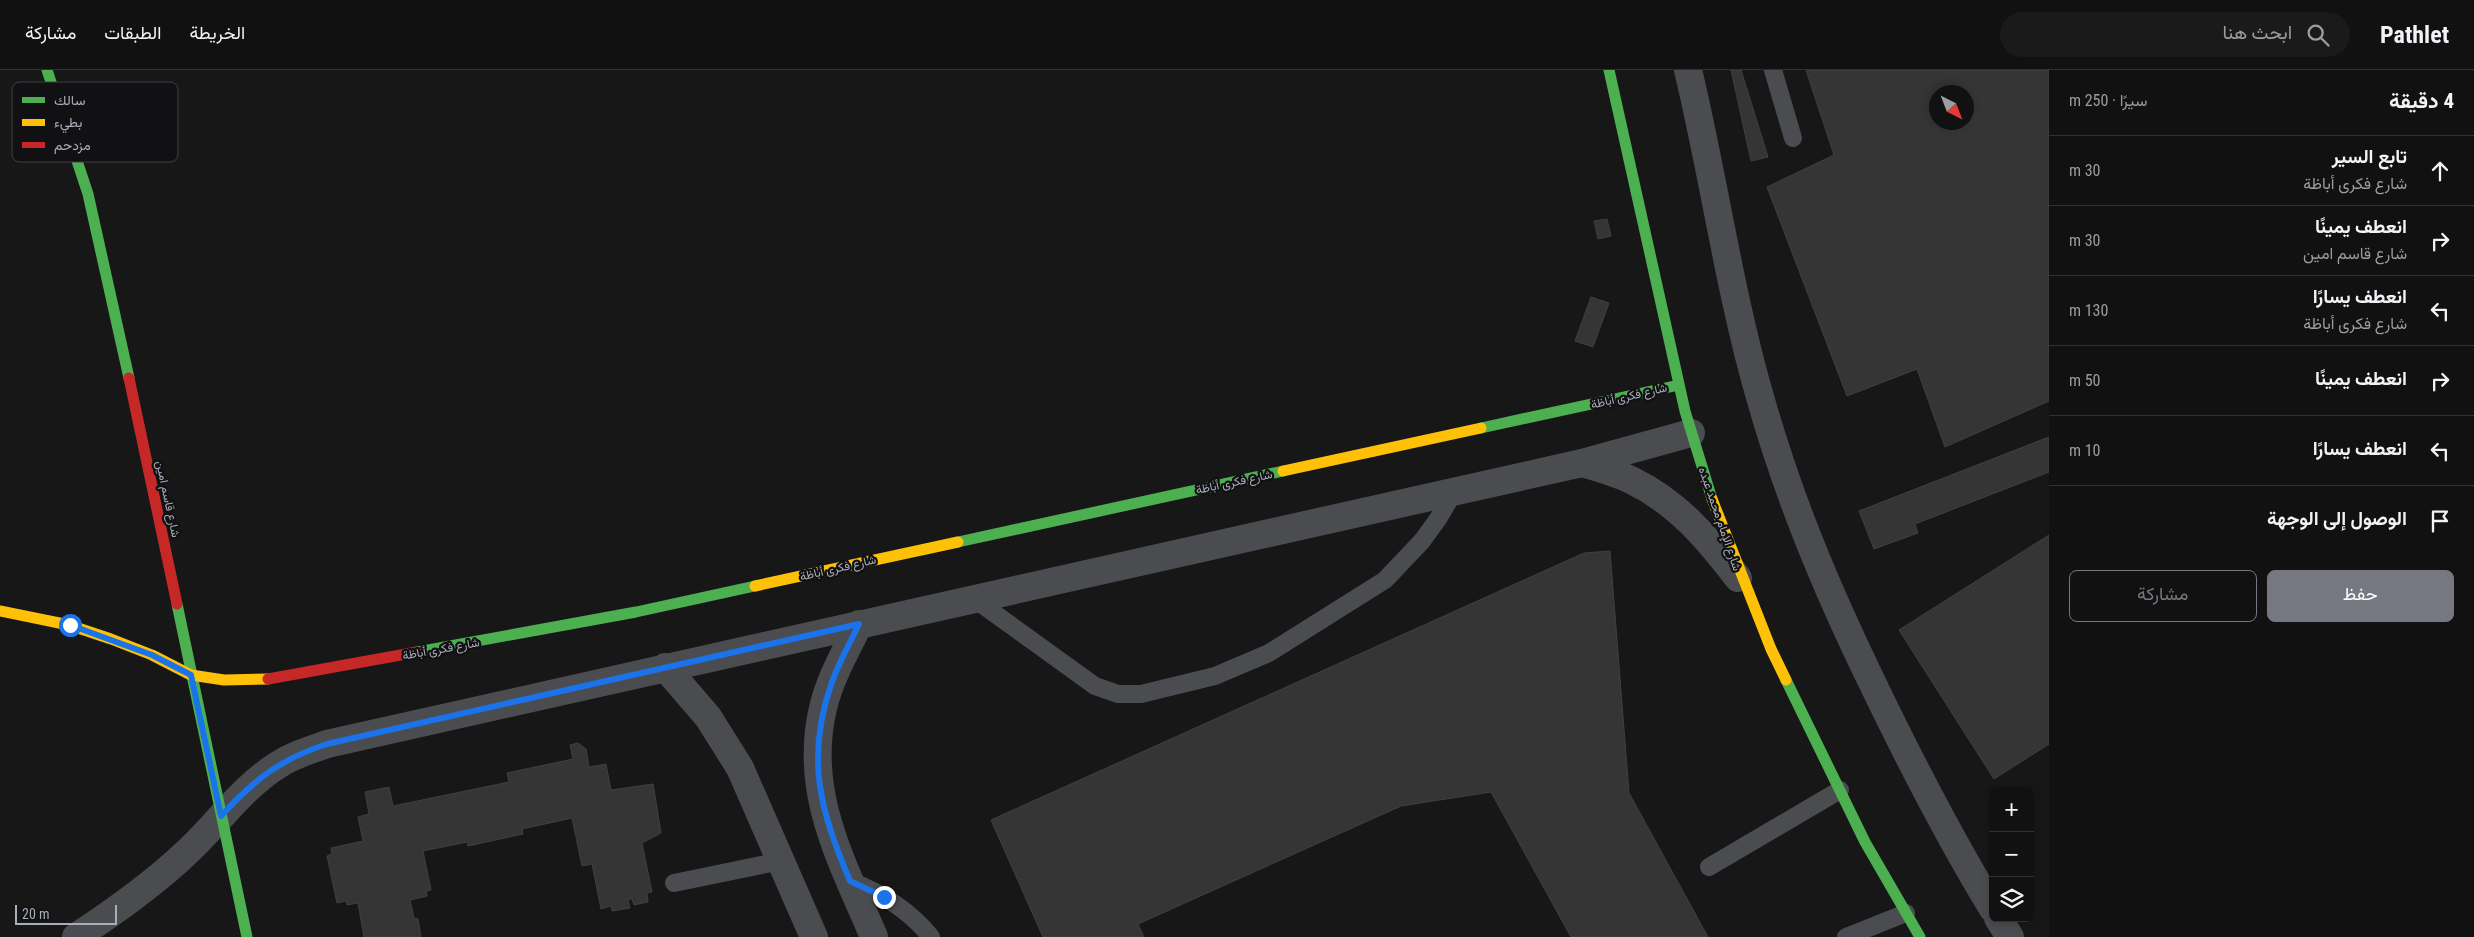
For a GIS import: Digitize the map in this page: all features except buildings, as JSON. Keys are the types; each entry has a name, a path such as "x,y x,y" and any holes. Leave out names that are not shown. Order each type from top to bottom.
{"street":[{"name":"شارع قاسم امين","path":"48,70 52,82"},
{"name":"شارع الإمام محمد عبده","path":"1609,70 1656,273 1679,385 1691,433 1718,519 1743,585 1771,649 1865,842 1906,913 1917,936"},
{"path":"1688,70 1748,350 1776,451 1795,508 1840,618 1900,744 1932,805 1989,902"},
{"name":"شارع قاسم امين","path":"78,162 105,263 247,937"},
{"name":"شارع فكرى أباظة","path":"0,611 70,625 152,655 191,675 224,680 258,681 291,677 636,612 1679,385"},
{"path":"76,937 150,885 186,853 257,780 278,764 302,752 327,744 1582,463 1691,433"},
{"path":"1582,463 1633,480 1670,504 1700,530 1743,585"},
{"path":"859,624 832,680 824,707 817,763 819,791 826,819 874,937"},
{"path":"665,667 708,717 724,742 753,795 814,937"},
{"path":"2001,922 2010,937"}],"lane":[{"path":"1773,70 1794,138"},
{"path":"973,598 1095,686 1118,694 1153,692 1215,676 1251,662 1286,644 1384,580 1422,541 1455,490"},
{"path":"1709,867 1840,790"},
{"path":"674,883 781,861"},
{"path":"850,881 868,888 901,907 931,937"},
{"path":"1846,937 1906,913"}],"traffic: fast":[{"path":"47,70 51,82"},
{"path":"1609,70 1685,411 1712,499"},
{"path":"77,162 88,194 129,378"},
{"path":"1481,428 1679,385"},
{"path":"958,542 1283,471"},
{"path":"417,652 636,612 755,586"},
{"path":"177,604 247,937"},
{"path":"1786,680 1865,842 1920,937"}],"traffic: slow":[{"path":"1283,471 1481,428"},
{"path":"1712,499 1771,649 1786,680"},
{"path":"755,586 958,542"},
{"path":"0,611 69,625 111,639 152,655 191,675 224,680 268,679"}],"traffic: jam":[{"path":"129,378 177,604"},
{"path":"268,679 417,652"}],"route":[{"path":"70,625 152,655 191,675 221,816 257,780 278,764 302,752 327,744 859,624 832,680 824,707 817,763 819,791 835,846 850,881 884,897"}]}
